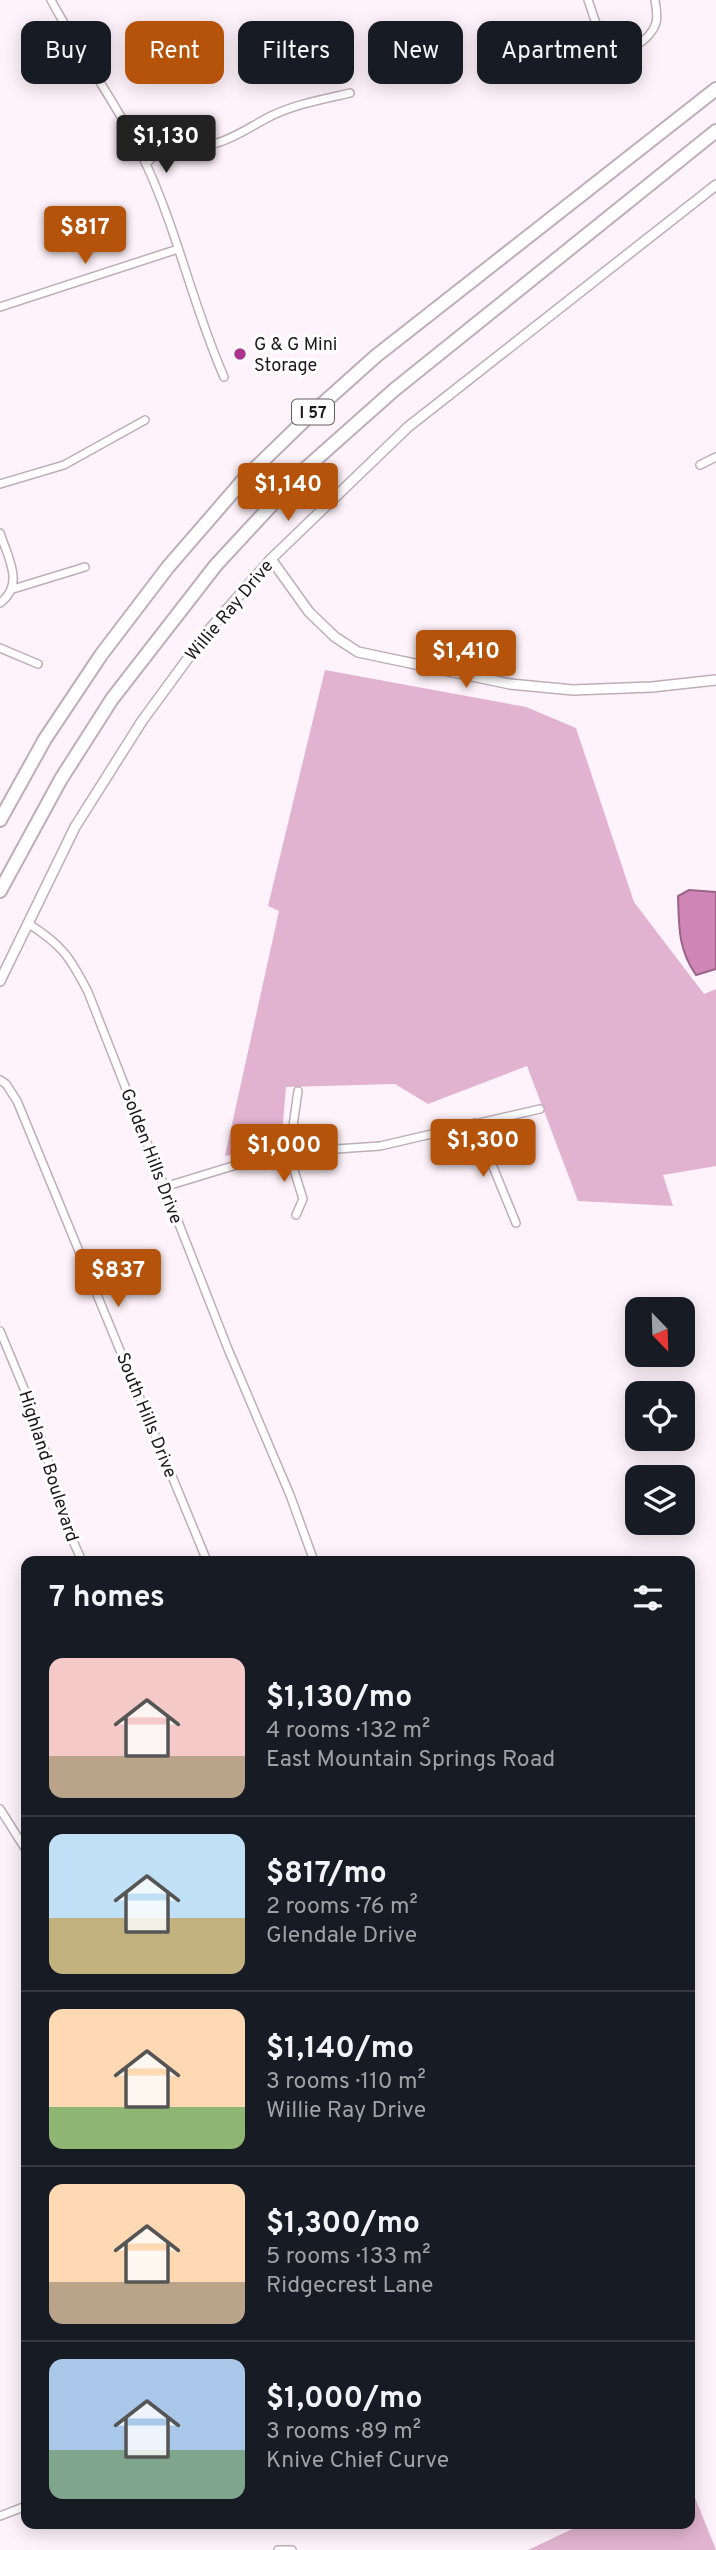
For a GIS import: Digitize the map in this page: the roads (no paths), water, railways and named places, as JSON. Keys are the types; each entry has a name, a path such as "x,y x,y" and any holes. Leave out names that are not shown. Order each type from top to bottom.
{"highway":[{"name":"I 57","path":"0,820 45,738 101,654 168,567 245,478 376,356 716,89"},
{"name":"I 57","path":"0,891 61,779 111,699 216,565 305,468 394,390 716,131"}],"street":[{"path":"51,0 146,163 161,198 207,337 224,377"},
{"path":"588,0 602,35 611,45 622,49 639,44 651,32 657,21 656,0"},
{"path":"146,163 157,153 175,146 215,143 232,138 272,116 351,93"},
{"name":"Willie Ray Drive","path":"0,981 75,827 142,721 208,631 271,559 408,427 716,185"},
{"path":"0,307 178,249"},
{"path":"0,484 64,465 145,420"},
{"path":"700,465 716,457"},
{"path":"0,533 13,572 13,589"},
{"path":"271,559 309,612 335,637 358,652 510,684 573,690 652,687 716,680"},
{"path":"0,603 13,589 85,567"},
{"path":"0,648 38,664"},
{"name":"Golden Hills Drive","path":"29,924 53,940 71,960 101,1023 312,1556"},
{"name":"South Hills Drive","path":"0,1080 6,1084 17,1101 205,1556"},
{"path":"296,1215 303,1199 289,1154 298,1091"},
{"path":"164,1187 259,1157 380,1146 540,1109"},
{"path":"475,1123 516,1223"},
{"name":"Highland Boulevard","path":"0,1331 30,1403 80,1556"},
{"path":"0,1809 21,1842"},
{"path":"0,2516 21,2508"},
{"path":"278,2550 292,2550"}],"place":[{"name":"G & G Mini Storage","path":"240,354"}]}
